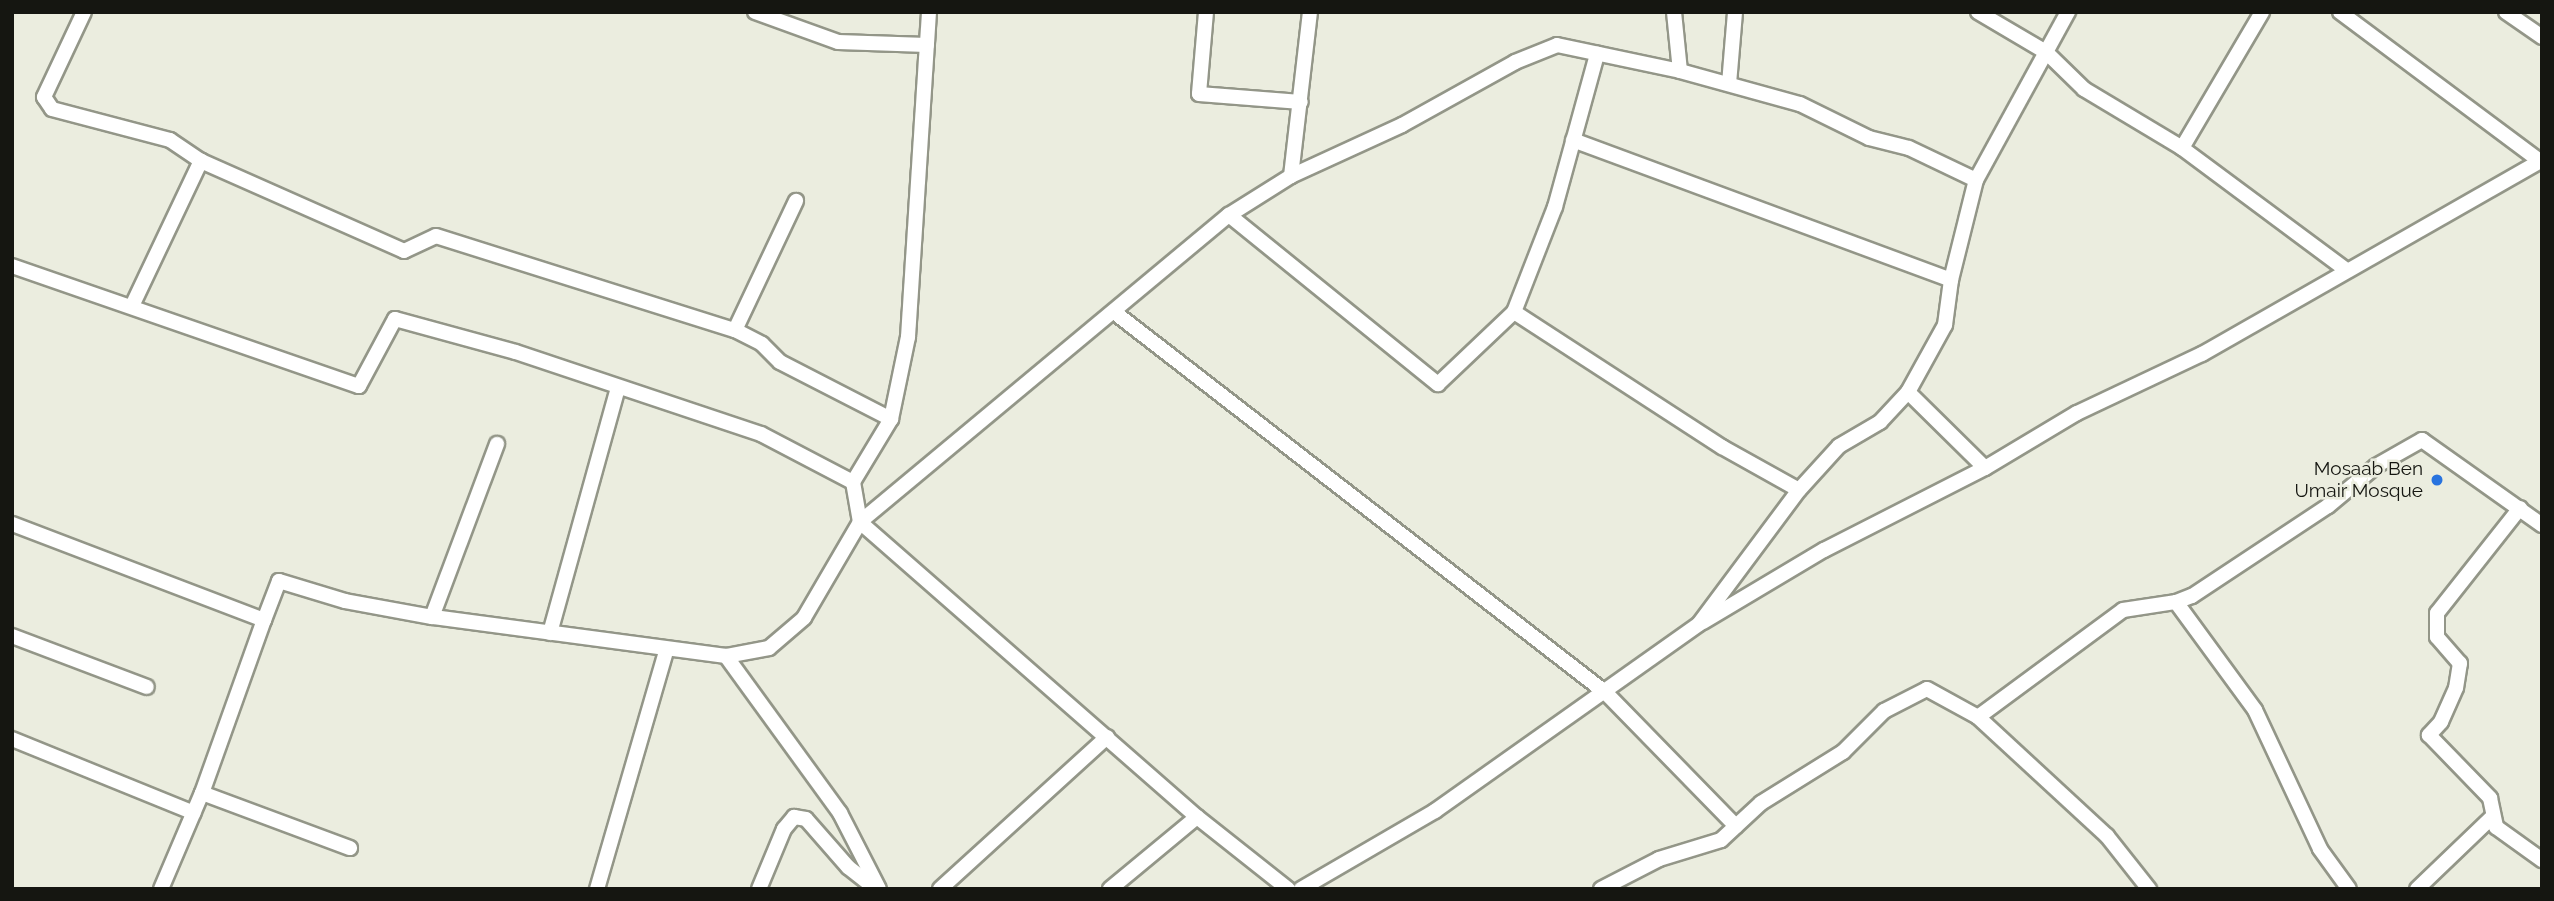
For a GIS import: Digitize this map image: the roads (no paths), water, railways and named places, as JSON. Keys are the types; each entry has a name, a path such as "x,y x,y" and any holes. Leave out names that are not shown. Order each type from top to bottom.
{"street":[{"path":"84,12 44,97 52,109 170,140 201,162 404,251 436,236 735,330 762,344 780,362 891,419"},
{"path":"755,12 838,42 927,45"},
{"path":"929,12 908,337 891,419 853,482 860,522 1197,817 1288,889"},
{"path":"1206,12 1199,94 1301,102"},
{"path":"1291,176 1310,12"},
{"path":"1674,12 1680,71"},
{"path":"1729,84 1735,12"},
{"path":"1978,12 2046,52 2084,89 2182,148 2346,270"},
{"path":"1699,624 1799,490 1839,446 1880,422 1908,392 1945,325 1951,280 1976,180 2068,12"},
{"path":"1301,889 1435,811 1606,693 1699,624 1824,551 1985,468 2077,412 2202,354 2541,160 2340,12"},
{"path":"2506,12 2542,37"},
{"path":"2182,148 2260,13"},
{"path":"161,889 202,793 279,581 345,601 432,617 666,651 726,656 769,648 804,618 860,522 1229,215 1291,176 1402,125 1515,62 1558,45 1680,71 1800,104 1869,138 1909,148 1976,180"},
{"path":"1229,215 1438,384 1514,312 1555,208 1597,54"},
{"path":"1573,140 1951,280"},
{"path":"132,306 201,162"},
{"path":"735,330 796,201"},
{"path":"12,266 359,386 395,319 516,352 761,434 853,482"},
{"path":"1114,312 1606,693 1736,826"},
{"path":"1514,312 1722,447 1799,490"},
{"path":"550,633 618,387"},
{"path":"1908,392 1985,468"},
{"path":"1978,717 2123,610 2176,602 2192,596 2328,506 2376,466 2421,440 2542,526"},
{"path":"432,617 497,444"},
{"path":"2520,508 2437,613 2437,637 2460,663 2446,711 2429,735 2490,799 2496,827 2542,860"},
{"path":"12,524 264,621"},
{"path":"2176,602 2255,709 2320,849 2349,889"},
{"path":"12,636 147,687"},
{"path":"597,889 666,651"},
{"path":"726,656 840,813 877,889"},
{"path":"1601,889 1659,859 1721,840 1761,803 1843,752 1884,711 1927,689 1978,717 2107,836 2149,889"},
{"path":"940,889 1107,737"},
{"path":"12,738 194,813"},
{"path":"202,793 350,848"},
{"path":"759,889 785,829 794,817 806,819 848,867 877,889"},
{"path":"1110,889 1197,817"},
{"path":"2417,889 2492,817"}],"place":[{"name":"Mosaab Ben Umair Mosque","path":"2437,480"}]}
